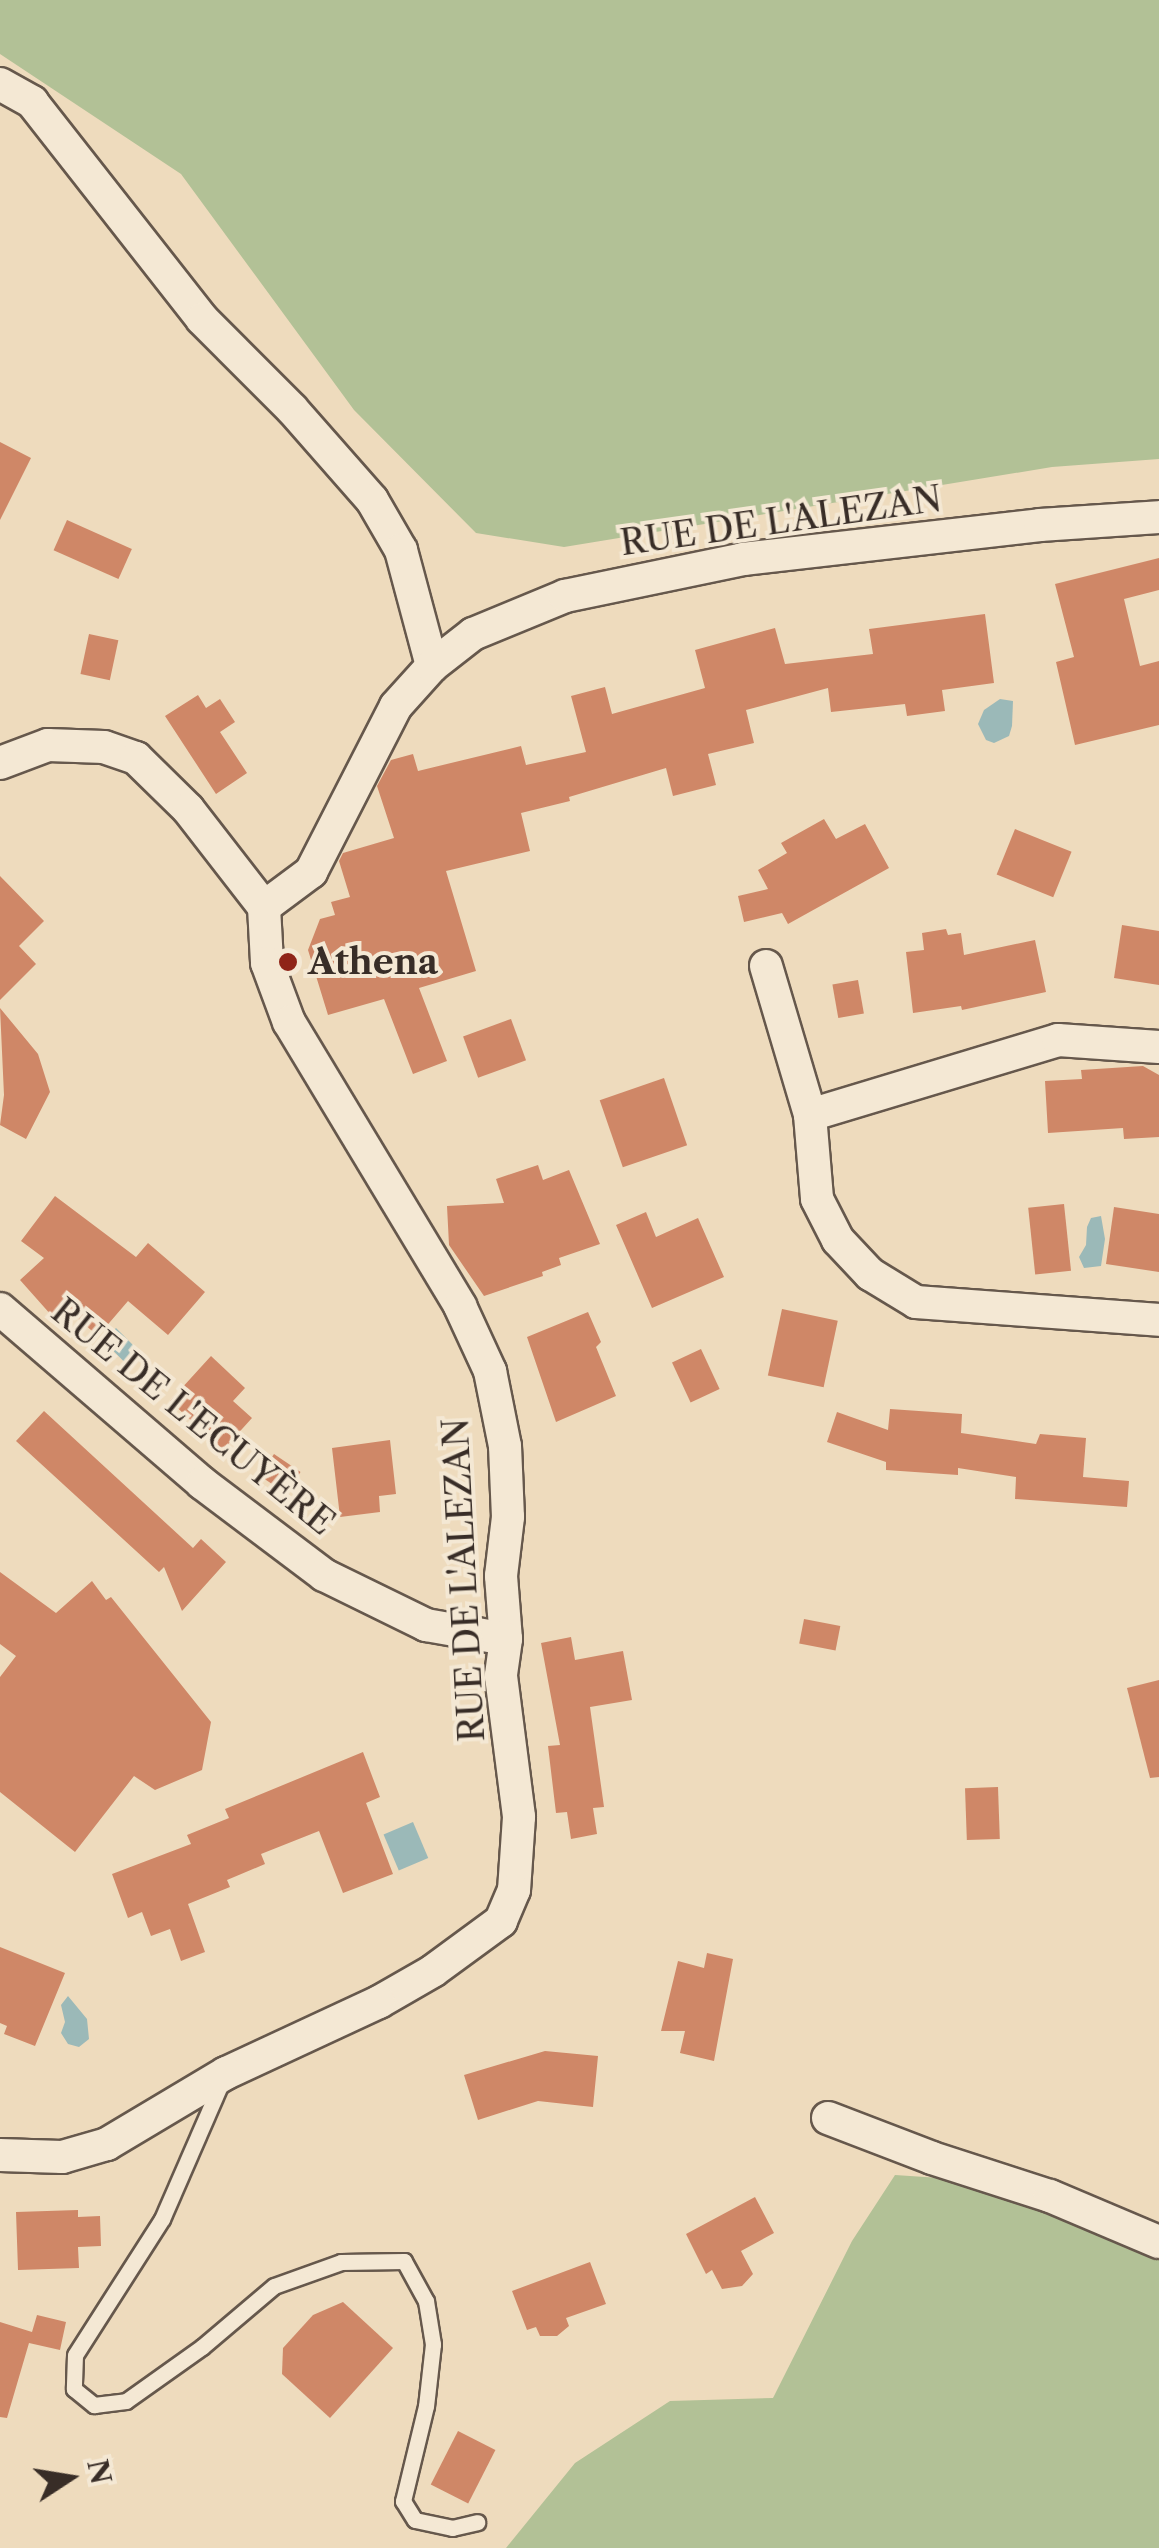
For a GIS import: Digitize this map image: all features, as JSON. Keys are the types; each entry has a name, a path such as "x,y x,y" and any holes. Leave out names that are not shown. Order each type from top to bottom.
{"street":[{"path":"0,84 32,102 202,319 372,500 400,550 432,666"},
{"name":"RUE DE L'ALEZAN","path":"0,2155 62,2157 106,2144 226,2073 378,2002 433,1971 501,1921 514,1890 519,1817 501,1676 506,1639 501,1576 508,1517 505,1446 490,1370 460,1306 289,1022 267,964 264,908 311,872 396,706 432,666 473,634 565,596 743,559 1040,525 1159,517"},
{"path":"0,763 48,745 104,747 136,758 188,809 264,908"},
{"path":"766,966 810,1115 817,1199 838,1240 870,1274 916,1302 1159,1320"},
{"path":"810,1115 1058,1040 1159,1047"},
{"name":"RUE DE L'ECUYÈRE","path":"0,1310 202,1483 324,1575 426,1625 506,1639"},
{"path":"828,2118 1050,2196 1159,2242"}],"lane":[{"path":"226,2073 162,2219 75,2355 74,2389 94,2405 126,2401 202,2347 274,2286 341,2262 404,2262 426,2301 433,2344 426,2406 403,2502 415,2520 452,2528 477,2522"}],"green space":[{"path":"0,0 1159,0 1159,459 1052,467 564,547 476,533 354,410 181,174 0,54"},
{"path":"895,2175 955,2179 1159,2253 1159,2548 506,2548 575,2463 670,2401 773,2398 852,2241"}],"water":[{"path":"1000,699 1013,701 1012,726 1009,736 994,743 986,740 978,724 984,710"},
{"path":"1101,1216 1105,1239 1101,1266 1084,1268 1079,1257 1086,1245 1087,1227 1091,1218"},
{"path":"116,1328 142,1354 129,1367 103,1341"},
{"path":"413,1822 428,1858 399,1870 384,1835"},
{"path":"68,1996 87,2019 89,2039 79,2047 68,2044 61,2033 65,2022 61,2005"}],"building":[{"path":"0,442 31,458 0,520"},
{"path":"67,520 132,549 118,579 54,550"},
{"path":"1159,558 1159,590 1124,599 1140,666 1159,661 1159,725 1075,745 1056,662 1074,657 1055,584"},
{"path":"985,614 994,683 942,690 945,711 907,716 905,704 831,712 828,688 746,710 754,743 708,754 716,785 673,796 666,768 569,797 570,801 521,813 530,851 446,871 476,971 419,988 447,1061 413,1074 384,999 328,1015 308,950 320,919 335,915 331,902 350,897 339,861 343,853 394,838 377,786 391,760 413,754 418,771 521,746 526,765 586,752 571,696 605,687 612,714 705,688 695,650 775,628 785,664 873,654 869,629"},
{"path":"89,634 118,640 110,680 80,674"},
{"path":"198,695 206,708 220,699 235,722 220,732 247,773 216,794 165,716"},
{"path":"824,819 836,839 865,824 889,868 788,924 782,913 744,922 738,896 768,889 758,870 787,853 781,843"},
{"path":"1015,829 1072,852 1053,897 997,874"},
{"path":"0,876 44,921 19,946 36,964 0,1000"},
{"path":"1122,925 1159,931 1159,985 1114,978"},
{"path":"946,929 948,935 961,933 964,955 1035,940 1046,992 962,1010 961,1006 913,1013 906,952 924,950 922,933"},
{"path":"858,980 864,1013 838,1018 832,985"},
{"path":"0,1008 38,1054 50,1092 26,1139 0,1125 4,1095"},
{"path":"511,1019 526,1060 478,1078 463,1036"},
{"path":"1143,1066 1159,1075 1159,1137 1124,1139 1123,1128 1048,1133 1045,1081 1082,1079 1081,1070"},
{"path":"664,1078 687,1145 623,1167 600,1100"},
{"path":"538,1165 543,1180 569,1170 600,1244 559,1258 561,1265 542,1272 543,1276 484,1296 449,1245 447,1206 504,1203 496,1179"},
{"path":"55,1196 136,1257 148,1243 205,1292 168,1335 128,1301 98,1336 63,1306 52,1316 20,1280 44,1258 21,1241"},
{"path":"1064,1204 1071,1271 1035,1274 1028,1208"},
{"path":"1114,1207 1159,1214 1159,1272 1106,1264"},
{"path":"646,1212 656,1237 698,1218 724,1277 652,1308 616,1225"},
{"path":"782,1309 838,1321 824,1387 768,1376"},
{"path":"588,1312 601,1342 596,1347 616,1396 556,1422 527,1337"},
{"path":"701,1349 720,1389 691,1402 672,1363"},
{"path":"211,1356 245,1388 233,1401 252,1418 223,1450 170,1401"},
{"path":"890,1409 962,1414 961,1433 1036,1444 1040,1434 1086,1438 1083,1477 1129,1481 1127,1507 1015,1499 1016,1477 958,1468 958,1475 886,1470 886,1462 827,1442 837,1412 888,1430"},
{"path":"44,1411 193,1548 201,1539 226,1562 182,1611 164,1567 159,1572 16,1441"},
{"path":"390,1440 396,1494 379,1496 380,1512 340,1517 332,1448"},
{"path":"274,1454 301,1472 286,1493 259,1476"},
{"path":"0,1572 56,1613 92,1581 106,1600 111,1597 211,1722 202,1770 155,1790 134,1776 75,1852 0,1792 0,1677 16,1656 0,1644"},
{"path":"804,1619 840,1626 836,1651 799,1644"},
{"path":"571,1637 575,1660 623,1651 632,1700 590,1707 604,1807 593,1808 597,1834 571,1839 567,1812 556,1813 548,1746 560,1745 541,1643"},
{"path":"1159,1680 1159,1777 1150,1778 1127,1688"},
{"path":"363,1752 380,1797 366,1803 393,1874 343,1893 319,1831 261,1854 265,1864 227,1880 230,1887 188,1904 205,1952 181,1961 170,1929 151,1936 142,1912 128,1918 112,1874 191,1844 187,1835 229,1818 225,1809"},
{"path":"998,1787 1000,1839 967,1840 965,1788"},
{"path":"0,1947 65,1973 35,2046 4,2034 7,2026 0,2023"},
{"path":"707,1953 733,1959 714,2061 680,2053 685,2031 661,2031 678,1961 704,1968"},
{"path":"545,2051 598,2056 593,2107 538,2101 478,2120 464,2075"},
{"path":"755,2197 774,2233 741,2251 753,2274 742,2286 722,2289 712,2270 706,2274 686,2234"},
{"path":"78,2210 78,2217 100,2216 101,2246 78,2247 79,2268 18,2270 16,2212"},
{"path":"590,2262 606,2304 566,2318 569,2326 557,2336 540,2336 536,2327 527,2330 512,2291"},
{"path":"343,2302 393,2348 330,2418 282,2374 283,2348 313,2315"},
{"path":"37,2315 66,2322 60,2350 29,2343 7,2418 0,2417 0,2322 32,2332"},
{"path":"458,2431 495,2450 468,2504 431,2484"}],"place":[{"name":"Athena","path":"288,962"}]}
